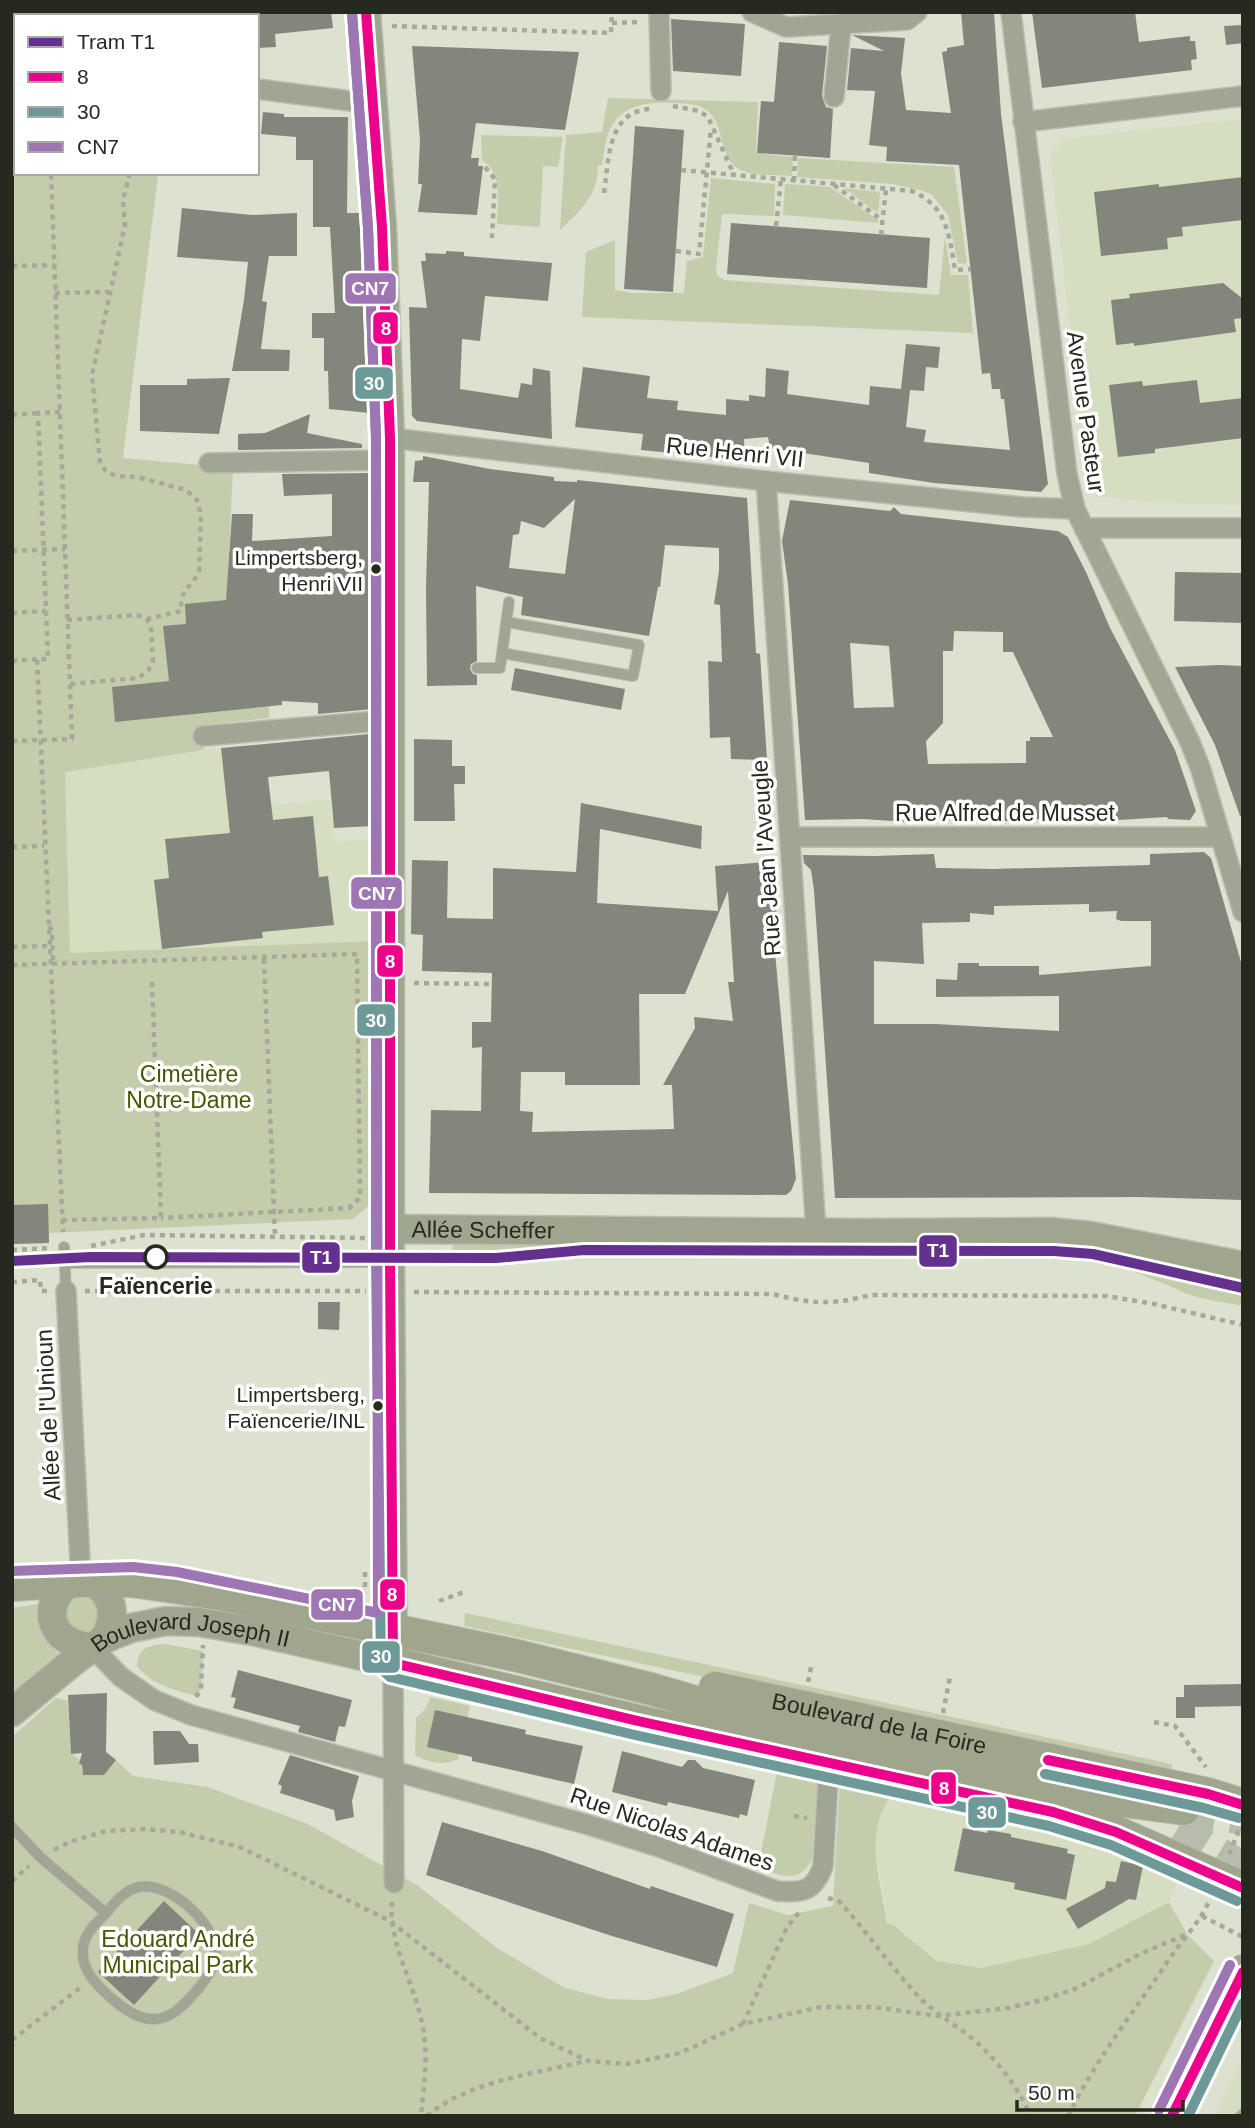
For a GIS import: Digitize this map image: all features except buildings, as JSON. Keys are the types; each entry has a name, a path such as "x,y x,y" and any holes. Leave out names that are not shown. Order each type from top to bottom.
{"main road":[{"path":"377,19 374,104 385,274 390,449 390,720 383,1233 390,1262 381,1291 393,1663"},
{"name":"Allée Scheffer","path":"383,1233 1050,1232 1091,1236 1243,1266"},
{"path":"81,1581 104,1589 111,1601 113,1614 111,1627 98,1643 78,1646 65,1640 56,1629 52,1616 53,1602 60,1590 81,1581"},
{"name":"Boulevard de la Foire","path":"12,1585 131,1581 174,1586 514,1656 651,1689 778,1726 1124,1801 1181,1818"},
{"name":"Boulevard Joseph II","path":"12,1712 98,1643 131,1628 166,1621 199,1622 257,1632 393,1663"},
{"name":"Boulevard de la Foire","path":"514,1656 653,1674 1208,1794 1243,1805"},
{"name":"Boulevard de la Foire","path":"393,1663 638,1721 1054,1812 1116,1832 1243,1888"},
{"name":"Boulevard de la Foire","path":"497,1686 778,1726"},
{"path":"1172,2116 1243,1971"}],"street":[{"path":"752,12 786,27 907,20 917,12"},
{"name":"Avenue Pasteur","path":"1011,12 1067,474 1076,509 1190,742 1201,770 1243,912"},
{"path":"659,17 659,102"},
{"path":"834,97 841,25"},
{"path":"259,89 374,104"},
{"path":"1023,122 1243,96"},
{"name":"Rue Henri VII","path":"209,463 390,449 766,481 1022,507 1076,509"},
{"name":"Rue Jean l'Aveugle","path":"766,481 816,1232"},
{"path":"1084,528 1243,528"},
{"path":"203,736 390,720"},
{"name":"Rue Alfred de Musset","path":"790,837 1221,838"},
{"name":"Allée de l'Unioun","path":"66,1291 81,1581"},
{"name":"Rue Nicolas Adames","path":"98,1643 121,1677 154,1700 191,1715 589,1825 662,1848 777,1891 812,1891"},
{"path":"393,1663 394,1883"},
{"path":"812,1891 823,1866 829,1763"}],"lane":[{"path":"477,668 500,668 509,602"},
{"path":"502,653 633,676 639,645 506,622"},
{"name":"Allée de l'Unioun","path":"64,1247 66,1291"},
{"path":"65,1264 390,1262"},
{"path":"12,1827 40,1857 106,1913"},
{"path":"138,1887 155,1887 171,1893 207,1926 215,1942 216,1959 209,1975 176,2011 161,2018 143,2019 127,2013 91,1979 84,1964 83,1947 89,1931 106,1913 122,1895 138,1887"}],"path":[{"path":"377,19 611,33 612,12"},
{"path":"612,23 659,17"},
{"path":"604,193 613,136 619,124 631,114 659,102 699,111 708,117 734,175"},
{"path":"676,251 699,254 711,127"},
{"path":"794,180 796,156"},
{"path":"485,167 495,179 492,238"},
{"path":"681,170 912,191 925,197 936,207 948,229 955,270 971,269"},
{"path":"12,741 72,738 51,175"},
{"path":"67,620 137,615 147,619 181,611 183,593 199,571 201,516 197,500 187,490 136,477 116,475 106,471 100,463 92,374 125,225 123,200 129,175"},
{"path":"776,226 781,179"},
{"path":"833,184 882,220"},
{"path":"881,235 886,189"},
{"path":"12,266 54,265"},
{"path":"55,293 110,292"},
{"path":"12,415 60,412"},
{"path":"12,661 48,659 38,413"},
{"path":"12,551 65,549"},
{"path":"12,613 46,611"},
{"path":"70,684 138,678 148,671 153,660 151,629 147,619"},
{"path":"37,660 48,946 51,963"},
{"path":"12,847 44,846"},
{"path":"47,923 52,930 51,963 64,1247"},
{"path":"12,947 48,946"},
{"path":"12,965 357,954 360,1198 349,1208 161,1218 62,1220"},
{"path":"264,959 275,1237"},
{"path":"152,982 161,1218"},
{"path":"409,983 492,984"},
{"path":"12,1250 90,1246 144,1235 275,1237 383,1233"},
{"path":"12,1282 40,1280 41,1291"},
{"path":"66,1291 773,1294 801,1302 845,1302 870,1295 1107,1296 1243,1325"},
{"path":"439,1601 467,1591"},
{"path":"191,1715 193,1702 201,1689 203,1641"},
{"path":"943,1714 950,1677"},
{"path":"1154,1722 1175,1726 1213,1776"},
{"path":"12,1881 40,1857 72,1840 106,1831 144,1829 179,1832 240,1847 390,1921 540,2038 588,2061"},
{"path":"743,2024 787,1927 812,1891 839,1901 900,1976 939,2016 972,2038 1000,2066 1019,2091 1031,2116"},
{"path":"1068,2116 1114,2037 1202,1916 1243,1937"},
{"path":"390,1921 423,2024 426,2067 421,2116"},
{"path":"427,2116 438,2106 465,2091 588,2061 627,2064 680,2053 743,2024 821,2007 873,2007 939,2016 1008,2008 1042,2000 1075,1989 1140,1954 1187,1934"},
{"path":"12,2040 91,1979"}],"shaded area":[{"path":"1243,119 1243,505 1165,503 1097,497 1088,486 1050,155 1065,138"},
{"path":"221,748 227,810 329,799 336,841 371,840 372,941 70,953 65,772"},
{"path":"894,1792 1075,1831 1180,1875 1169,1902 1089,1944 981,1968 937,1961 888,1923 874,1839 882,1806"},
{"path":"1243,2057 1243,2116 1214,2116 1221,2100"}],"green space":[{"name":"Cimetière Notre-Dame","path":"14,85 14,175 158,175 123,458 233,468 227,599 270,597 269,718 203,725 204,750 65,772 70,953 372,941 372,1203 353,1219 49,1233 49,1243 12,1244"},
{"path":"608,98 758,102 756,153 793,157 792,176 756,174 739,169 728,158 714,119 702,107 666,103 638,106 622,114 610,129 602,165 598,166 595,186 581,209 560,230 566,135 602,132"},
{"path":"481,135 563,137 558,167 543,166 540,227 497,224 498,189 494,173 482,160"},
{"path":"798,158 954,167 967,263 958,264 948,215 932,195 892,184 797,177"},
{"path":"711,178 775,184 774,216 722,214 716,268 717,275 724,280 939,295 945,237 951,275 968,275 973,333 582,317 586,252 615,240 615,290 631,293 684,293 687,261 703,257"},
{"path":"785,184 830,187 878,220 878,223 783,215"},
{"path":"844,188 880,192 878,213"},
{"path":"452,1242 764,1242 764,1254 592,1255 521,1263 455,1263"},
{"path":"875,1244 1065,1245 1243,1277 1243,1306 1192,1295 1130,1270 1095,1261 1014,1254 875,1255"},
{"path":"83,1596 95,1602 101,1614 95,1626 83,1632 71,1626 65,1614 71,1602"},
{"path":"38,1604 43,1631 58,1654 12,1693 12,1608"},
{"path":"465,1613 1172,1764 1171,1776 464,1626"},
{"path":"165,1644 203,1651 201,1689 197,1696 157,1682 137,1666 145,1648"},
{"path":"430,1697 470,1706 458,1759 436,1763 415,1755 416,1718 426,1708"},
{"name":"Edouard André Municipal Park","path":"56,1698 68,1701 71,1753 80,1760 83,1775 104,1775 116,1760 133,1776 207,1787 308,1824 417,1885 497,1948 565,1988 608,1999 647,2000 677,1994 733,1973 749,1903 788,1915 833,1906 840,1780 894,1792 878,1822 876,1838 878,1872 887,1923 937,1961 981,1968 1089,1944 1169,1902 1187,1934 1214,1961 1135,2116 12,2116 12,1737"},
{"path":"777,1772 815,1780 817,1783 812,1860 801,1873 788,1876 758,1868"}],"tunnel":[{"path":"1184,1809 1243,1819"},
{"path":"1178,1828 1243,1868"}],"tram line":[{"name":"T1","path":"12,1261 91,1257 496,1258 584,1250 1054,1251 1093,1254 1243,1288"}],"transit line":[{"name":"8","path":"366,12 382,227 390,438 393,1663 638,1721 1053,1812 1116,1832 1243,1888"},
{"name":"30","path":"352,13 368,228 376,438 376,1258 381,1669 390,1677 635,1735 1049,1826 1111,1845 1237,1901"},
{"name":"CN7","path":"12,1571 133,1567 177,1572 378,1613 376,438 368,228 352,13"},
{"name":"8","path":"1048,1760 1208,1794 1243,1805"},
{"name":"30","path":"1045,1774 1239,1818"},
{"name":"CN7","path":"1159,2110 1230,1965"},
{"name":"8","path":"1172,2116 1243,1972"},
{"name":"30","path":"1188,2116 1243,2003"}],"place":[{"name":"Limpertsberg, Henri VII","path":"376,569"},
{"name":"Faïencerie","path":"156,1257"},
{"name":"Limpertsberg, Faïencerie/INL","path":"378,1406"}]}
